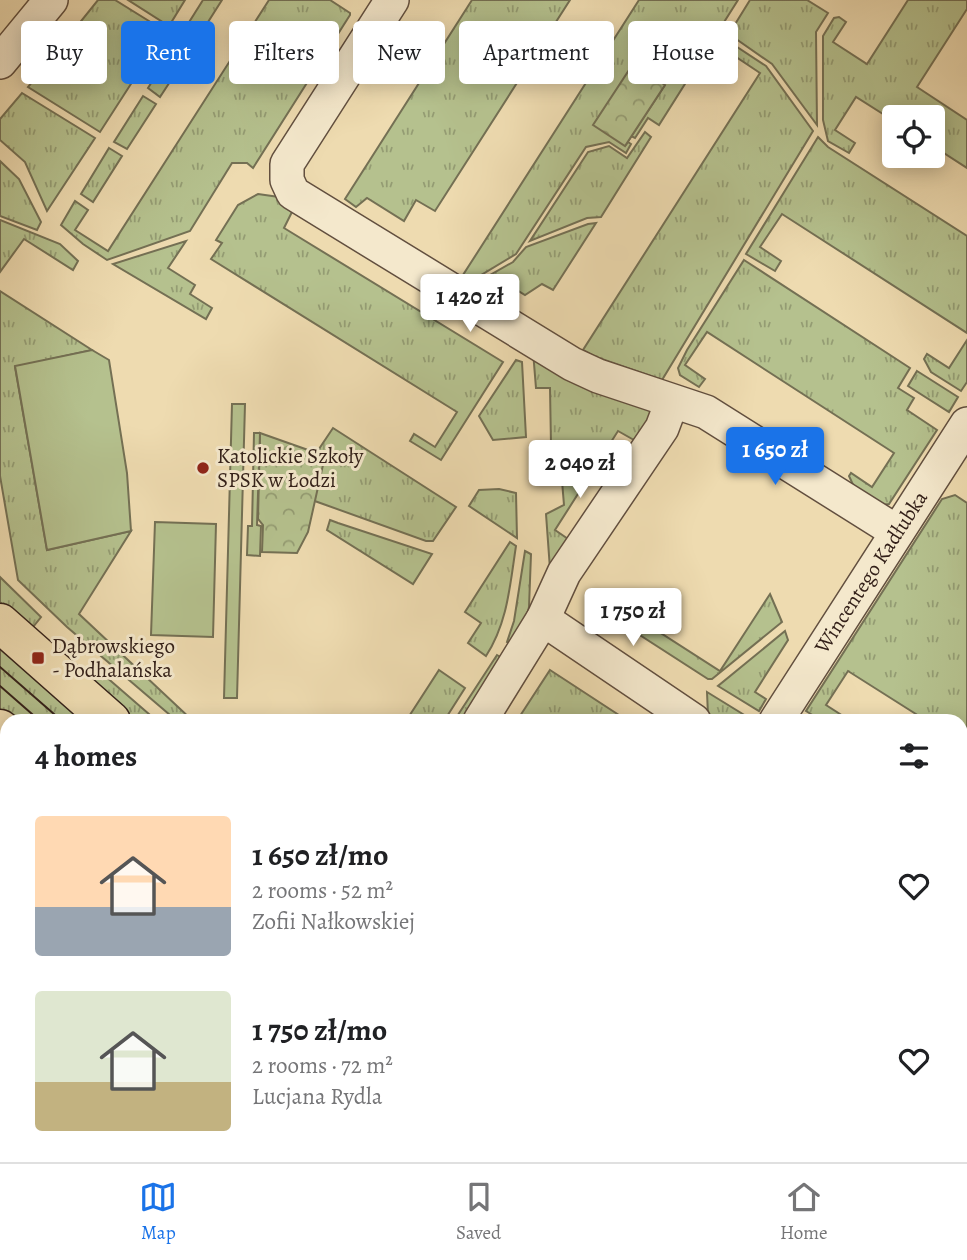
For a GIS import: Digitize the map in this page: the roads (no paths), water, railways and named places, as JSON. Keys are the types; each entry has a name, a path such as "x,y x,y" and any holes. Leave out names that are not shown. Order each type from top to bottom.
{"main road":[{"path":"0,623 103,714"}],"street":[{"path":"0,62 51,0"},
{"path":"392,0 287,164 287,180 293,193 572,365 706,412 897,533"},
{"path":"484,714 543,619 564,573 662,428 671,404"},
{"name":"Wincentego Kadłubka","path":"781,714 967,424"},
{"path":"543,619 684,714"}],"tram line":[{"path":"0,667 54,714"},
{"path":"0,686 32,714"}],"place":[{"name":"Katolickie Szkoły SPSK w Łodzi","path":"203,468"},
{"name":"Dąbrowskiego - Podhalańska","path":"38,658"}]}
